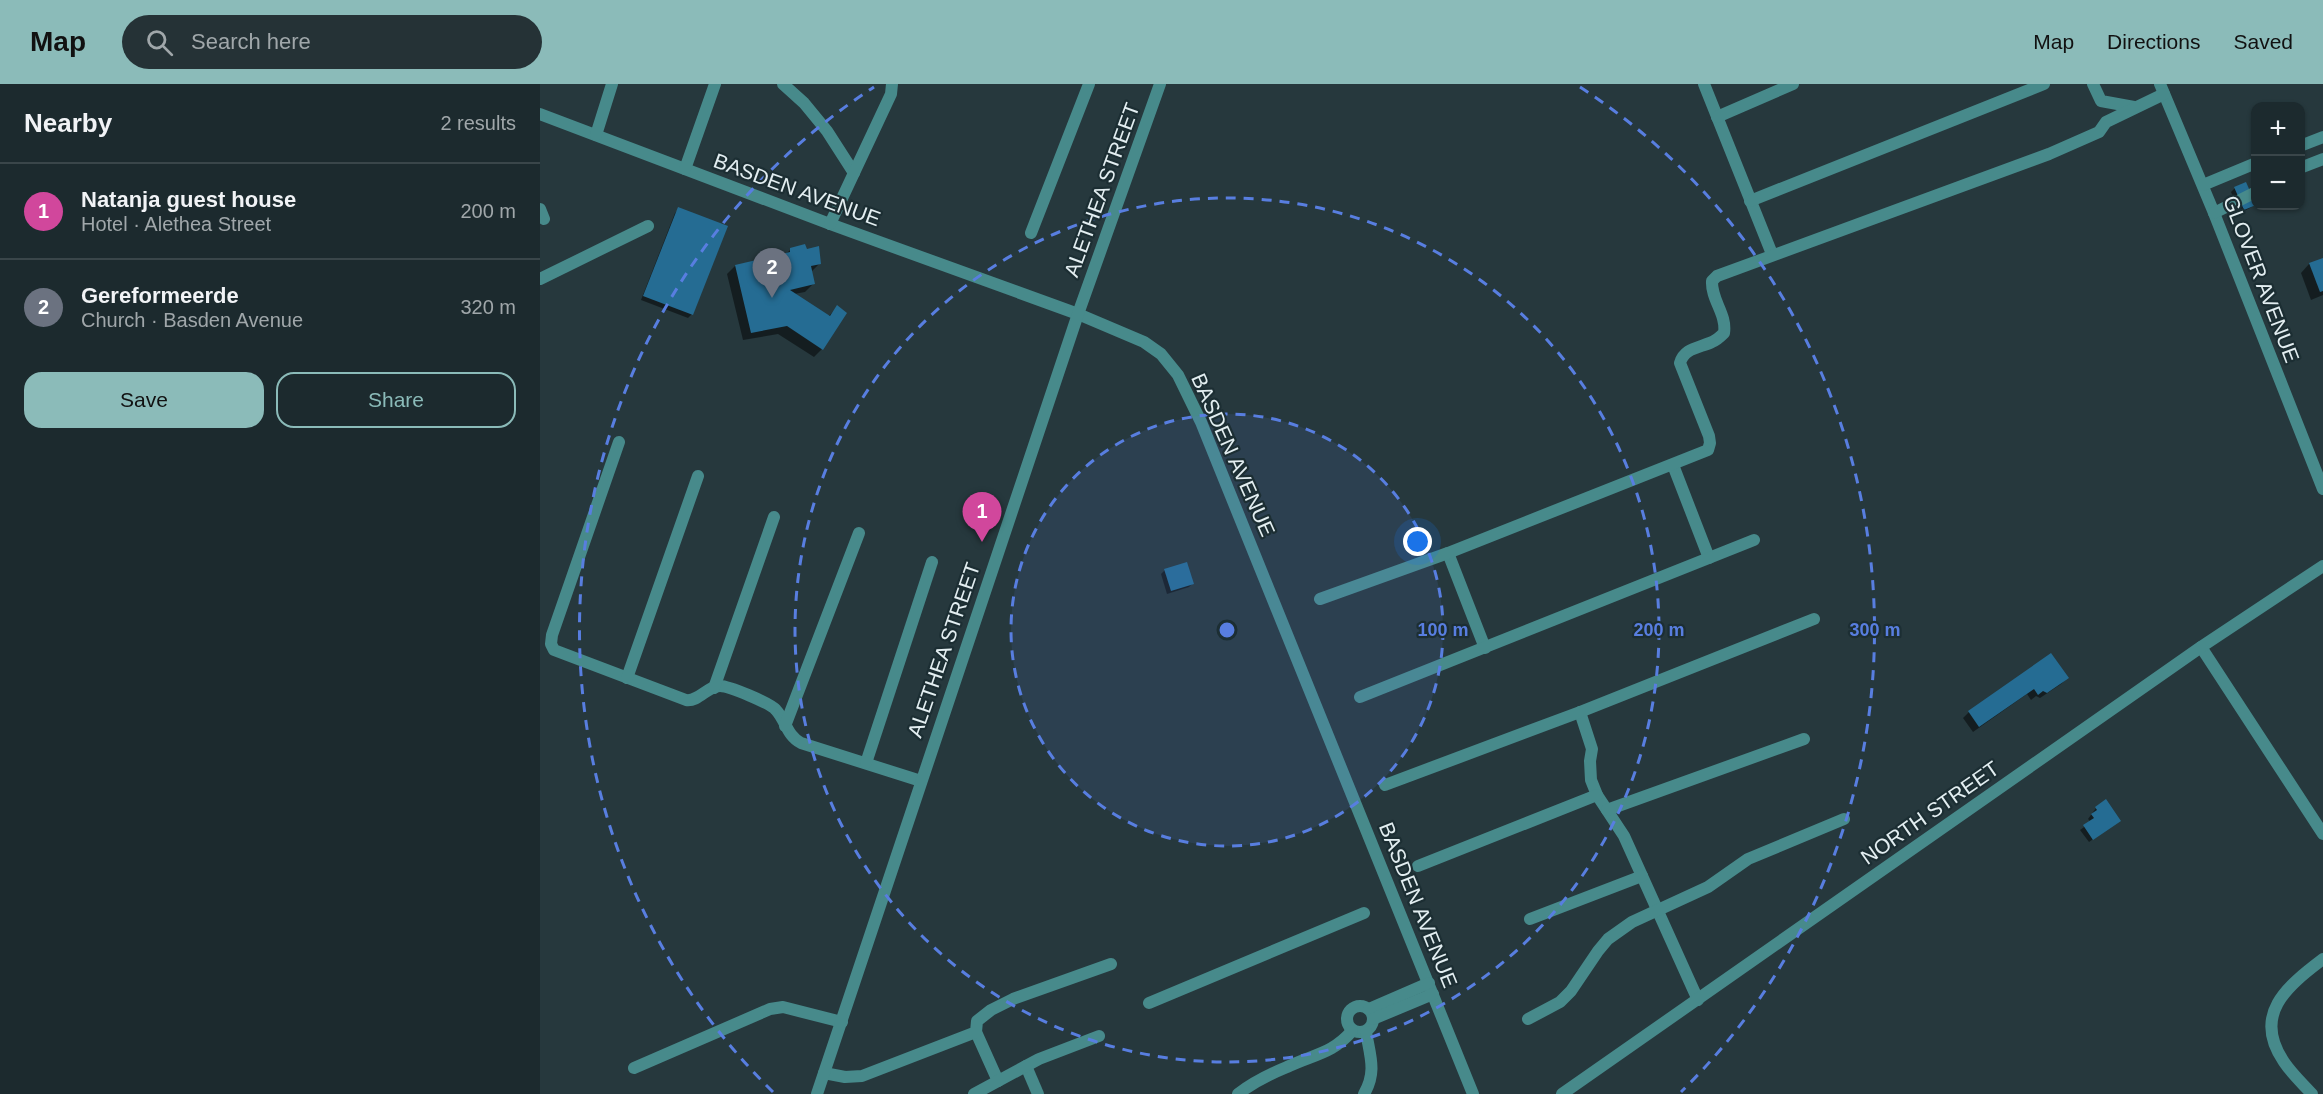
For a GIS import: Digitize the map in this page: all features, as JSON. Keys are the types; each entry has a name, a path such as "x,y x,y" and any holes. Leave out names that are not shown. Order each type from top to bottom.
{"street":[{"path":"596,135 612,84"},
{"path":"685,169 715,84"},
{"path":"783,84 821,123 854,173"},
{"path":"830,224 891,94 892,84"},
{"path":"1031,233 1089,84"},
{"name":"ALETHEA STREET","path":"817,1094 1078,314 1160,84"},
{"path":"1704,84 1772,254"},
{"path":"1717,117 1793,84"},
{"path":"1750,201 2044,84"},
{"path":"2093,84 2102,101 2134,107"},
{"path":"1320,599 1448,553 1708,450 1709,436 1680,363 1682,356 1688,351 1714,341 1725,333 1726,324 1713,294 1712,281 1718,276 1772,254 2049,154 2099,132 2106,122 2162,89"},
{"name":"GLOVER AVENUE","path":"2162,89 2203,185 2323,489"},
{"name":"BASDEN AVENUE","path":"540,114 830,224 1078,314 1144,342 1161,354 1178,375 1190,397 1473,1094"},
{"path":"2305,144 2323,137"},
{"path":"2305,166 2323,159"},
{"path":"2203,185 2251,165"},
{"path":"2214,213 2251,194"},
{"path":"540,279 648,226"},
{"path":"619,442 551,637 554,650 690,701 714,688 724,687 771,705 778,711 794,740 921,782"},
{"path":"1673,465 1709,558"},
{"path":"627,678 698,476"},
{"path":"714,688 774,517"},
{"path":"785,726 859,533"},
{"path":"1360,697 1754,540"},
{"path":"1448,553 1485,648"},
{"path":"866,763 932,562"},
{"name":"NORTH STREET","path":"1562,1094 2201,647 2323,566"},
{"path":"1385,785 1580,712 1814,619"},
{"path":"2201,647 2323,834"},
{"path":"1580,712 1592,749 1591,780 1597,795 1624,836 1698,1000"},
{"path":"1606,810 1804,739"},
{"path":"1418,866 1597,795"},
{"path":"1528,1019 1560,1002 1571,991 1608,939 1632,922 1708,887 1748,859 1844,819"},
{"path":"1530,919 1642,876"},
{"path":"1149,1003 1364,913"},
{"path":"2312,1094 2285,1064 2275,1047 2271,1033 2273,1011 2277,1002 2288,989 2323,959"},
{"path":"998,1081 976,1032 977,1020 1014,999 1111,964"},
{"path":"1371,1014 1431,989"},
{"path":"1361,1005 1371,1014 1371,1027 1366,1032 1352,1031 1347,1025 1348,1011 1361,1005"},
{"path":"634,1068 770,1009 783,1007 842,1022"},
{"path":"1238,1094 1288,1066 1341,1044 1352,1031"},
{"path":"824,1073 844,1077 862,1076 976,1032"},
{"path":"1364,1094 1371,1082 1373,1072 1366,1032"},
{"path":"974,1094 1026,1066 1099,1036"},
{"path":"1026,1066 1038,1094"}],"building":[{"path":"2246,182 2251,194 2251,207 2244,210 2234,187"},
{"path":"678,207 728,226 693,315 643,296"},
{"path":"805,244 807,249 819,246 821,264 811,266 815,284 790,290 830,316 837,305 847,313 823,350 787,326 751,333 735,265 790,252 790,248"},
{"path":"2323,258 2323,291 2320,292 2309,263"},
{"path":"1187,562 1194,584 1171,591 1164,569"},
{"path":"2051,653 2069,678 2047,693 2043,691 2038,695 2034,689 1979,727 1968,711"},
{"path":"2106,799 2121,821 2093,840 2083,825 2094,818 2091,814 2097,810 2095,807"}],"place":[{"name":"Gereformeerde","path":"772,298"},
{"name":"Natanja guest house","path":"982,542"}]}
